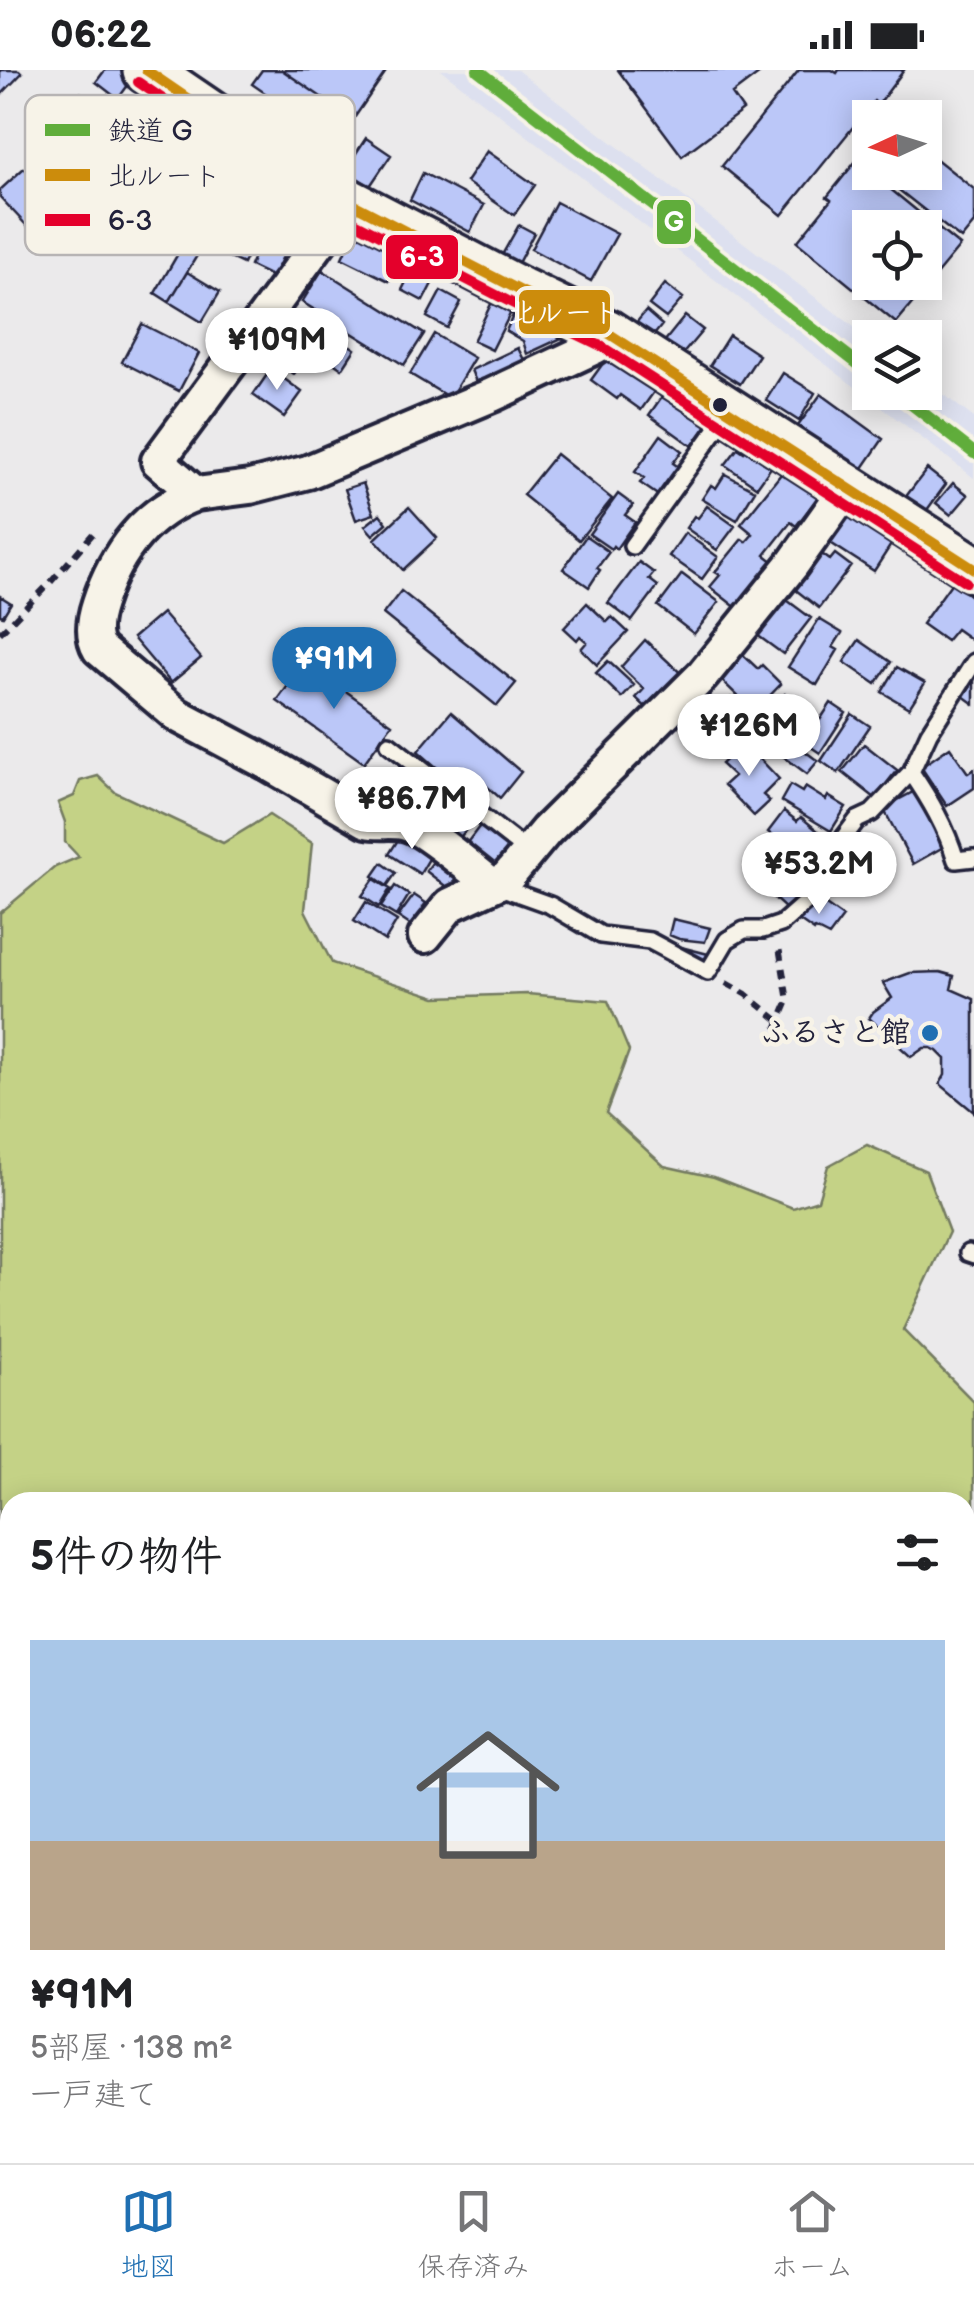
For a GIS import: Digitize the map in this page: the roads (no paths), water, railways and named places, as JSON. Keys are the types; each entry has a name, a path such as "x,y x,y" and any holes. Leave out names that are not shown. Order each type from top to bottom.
{"main road":[{"path":"146,70 182,95"},
{"path":"355,205 608,333 974,568"}],"street":[{"path":"196,494 158,461 311,255"},
{"path":"492,885 411,824 367,821 177,715 99,649 94,640 97,610 108,574 125,547 174,502 196,494 250,487 308,472 492,395 595,347 608,333"},
{"path":"425,936 450,904 506,880 546,830 702,675 792,565 847,488"}],"lane":[{"path":"632,546 730,411"},
{"path":"492,885 550,905 601,935 650,942 708,972 728,940 744,930 763,930 781,924 816,893 842,840 857,820 872,814 911,772 929,733 974,662"},
{"path":"390,744 528,852"},
{"path":"911,772 929,798 956,860 974,858"}],"rail line":[{"name":"G","path":"478,70 852,359"},
{"name":"G","path":"919,410 974,453"}],"place":[{"name":"ふるさと館","path":"930,1033"}]}
